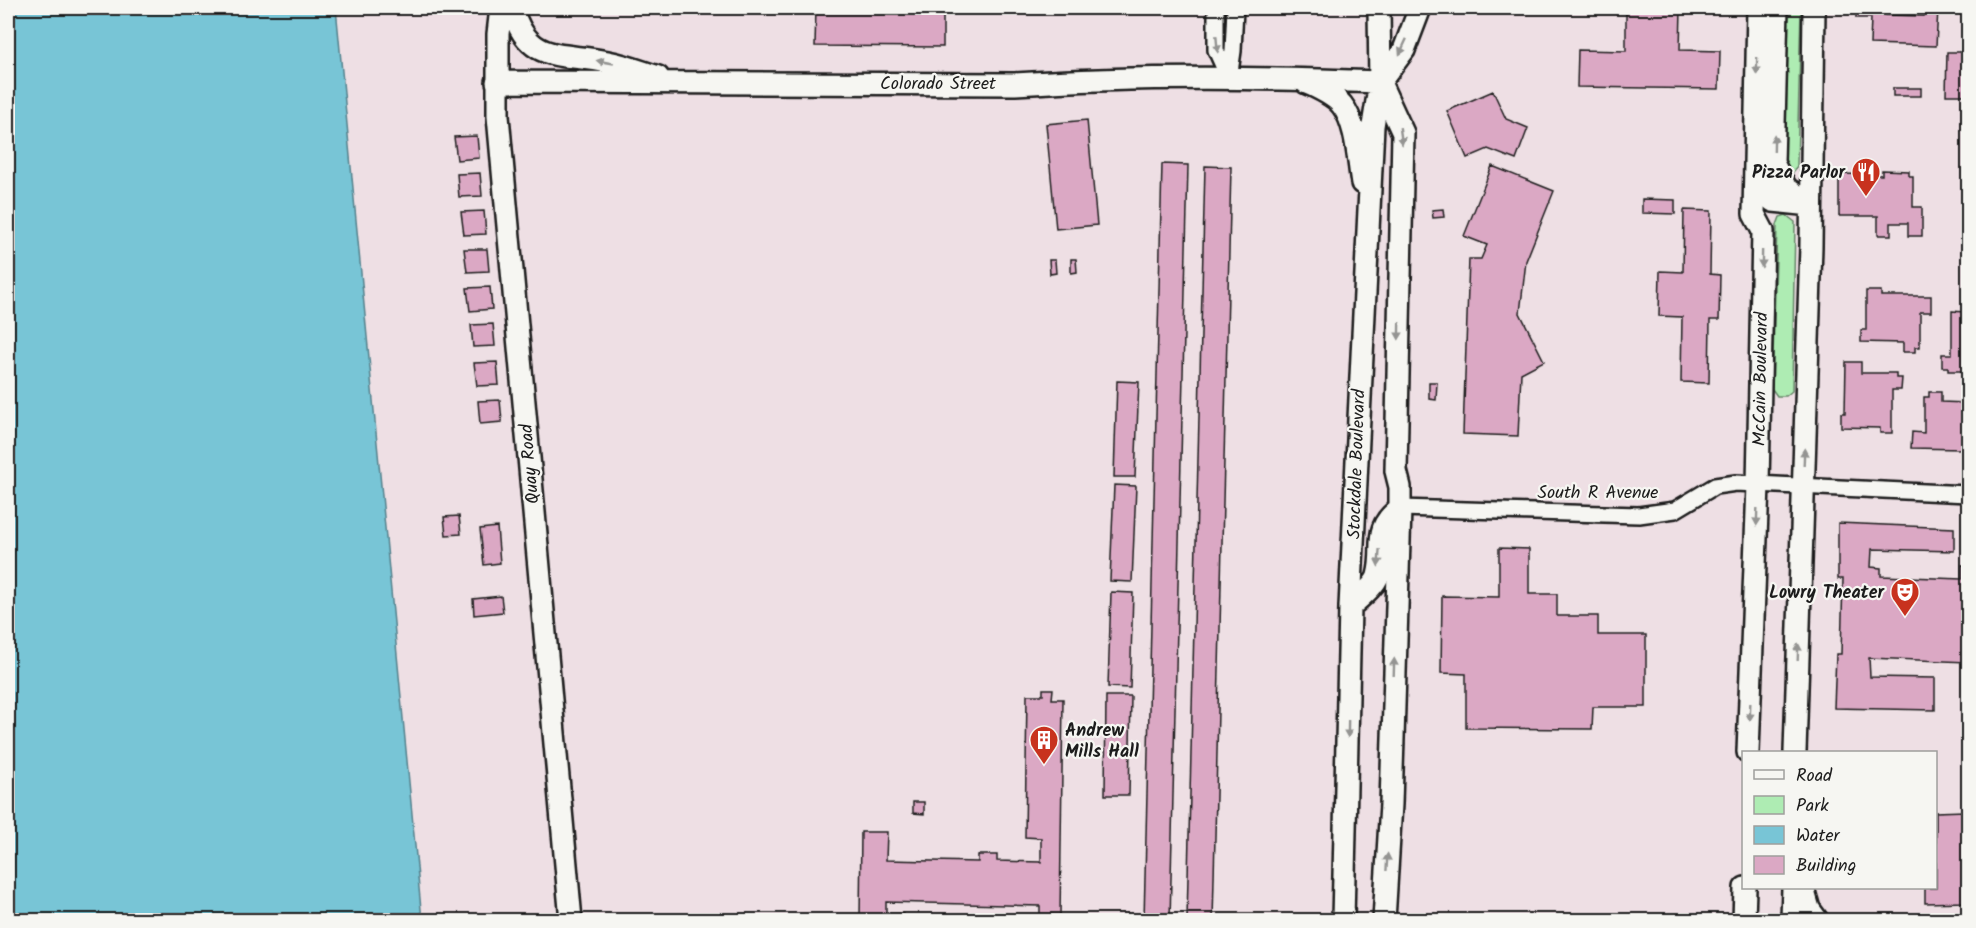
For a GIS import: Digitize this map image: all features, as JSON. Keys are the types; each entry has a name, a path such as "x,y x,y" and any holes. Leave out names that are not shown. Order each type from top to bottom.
{"main road":[{"name":"Quay Road","path":"501,8 497,82 499,138 571,921"},
{"path":"512,8 516,23 530,44 542,52 561,57 608,62 681,84"},
{"name":"Stockdale Boulevard","path":"1342,921 1350,607 1373,126 1380,82 1378,8"},
{"path":"1384,921 1391,804 1400,508 1400,487 1396,471 1402,133 1380,82 1404,50 1420,8"},
{"name":"McCain Boulevard","path":"1748,751 1758,485 1763,231 1754,214 1758,8"},
{"path":"1777,8 1773,163 1786,188 1811,205"},
{"path":"1796,751 1814,8"},
{"name":"Colorado Street","path":"497,82 1015,84 1082,80 1229,79 1380,82"},
{"path":"1303,80 1332,97 1342,106 1352,128 1368,216"},
{"path":"1755,177 1773,201 1811,205"},
{"path":"1350,607 1378,578 1381,533 1387,517 1400,508"},
{"path":"1744,921 1745,889"},
{"path":"1792,921 1793,889"},
{"path":"1803,889 1809,909 1817,921"}],"street":[{"path":"1216,8 1216,50 1229,79"},
{"path":"1229,79 1235,8"},
{"name":"South R Avenue","path":"1400,508 1639,515 1675,510 1715,486 1736,483 1803,488 1968,494"}],"green space":[{"path":"1782,8 1801,8 1797,166 1793,172 1788,173 1778,164"},
{"path":"1786,215 1795,222 1792,391 1786,396 1777,396 1772,389 1777,225 1780,217"}],"water":[{"path":"8,8 336,8 422,920 8,920"}],"building":[{"path":"816,8 943,8 943,47 815,46"},
{"path":"1626,8 1681,8 1680,50 1720,51 1719,89 1577,87 1578,50 1626,51"},
{"path":"1856,8 1886,8 1886,15 1924,16 1924,8 1938,8 1936,46 1870,44 1871,18 1856,18"},
{"path":"1947,52 1968,52 1968,95 1946,95"},
{"path":"1893,88 1921,88 1921,96 1893,96"},
{"path":"1493,91 1506,119 1528,128 1516,160 1488,149 1467,158 1447,111"},
{"path":"1087,120 1097,225 1056,229 1046,124"},
{"path":"477,136 479,158 457,160 454,137"},
{"path":"1162,164 1188,165 1170,920 1144,920"},
{"path":"1205,166 1231,167 1213,920 1187,920"},
{"path":"1492,166 1554,191 1526,261 1520,313 1544,361 1521,373 1518,436 1463,434 1469,259 1481,259 1487,245 1464,236"},
{"path":"1882,170 1909,171 1909,176 1913,176 1913,207 1922,207 1922,236 1908,236 1908,223 1891,223 1891,235 1878,235 1878,216 1839,216 1839,174 1882,175"},
{"path":"480,173 482,196 459,197 457,174"},
{"path":"1642,199 1675,200 1675,214 1642,213"},
{"path":"1443,209 1444,217 1433,218 1432,210"},
{"path":"1684,210 1711,211 1710,274 1720,275 1719,320 1710,320 1709,383 1681,382 1682,317 1659,316 1660,271 1683,272"},
{"path":"484,211 486,234 464,235 461,212"},
{"path":"464,249 487,249 489,271 467,272"},
{"path":"1071,259 1076,259 1077,272 1071,273"},
{"path":"1049,260 1055,260 1056,273 1050,274"},
{"path":"490,287 492,309 470,311 467,288"},
{"path":"1866,291 1881,291 1881,296 1931,296 1931,312 1920,312 1920,347 1915,347 1915,352 1903,352 1903,343 1861,342 1861,330 1866,330"},
{"path":"1952,311 1964,312 1965,317 1968,317 1968,371 1948,371 1948,367 1942,367 1942,354 1952,354"},
{"path":"493,324 495,346 473,347 471,325"},
{"path":"497,362 499,385 477,386 474,363"},
{"path":"1846,362 1861,362 1861,373 1896,373 1896,378 1902,378 1901,390 1892,390 1892,433 1880,433 1880,428 1841,427 1841,413 1845,413"},
{"path":"1117,381 1139,382 1135,477 1114,477"},
{"path":"1429,382 1437,382 1436,400 1429,399"},
{"path":"1929,392 1941,392 1941,402 1968,403 1968,454 1963,454 1962,449 1911,448 1912,432 1924,433 1924,397 1929,397"},
{"path":"500,400 502,422 480,424 478,401"},
{"path":"1114,485 1136,486 1132,582 1110,581"},
{"path":"459,516 461,534 446,535 444,517"},
{"name":"Lowry Theater","path":"1838,523 1954,528 1954,551 1872,549 1871,567 1881,568 1881,576 1962,579 1962,565 1968,566 1968,662 1869,658 1870,677 1935,678 1935,710 1834,708 1836,654 1841,654 1843,579 1838,579"},
{"path":"497,527 500,563 484,565 480,529"},
{"path":"1499,548 1529,549 1529,594 1557,594 1557,616 1598,616 1598,635 1646,635 1646,707 1593,707 1592,729 1466,728 1466,674 1441,673 1442,596 1499,597"},
{"path":"1111,592 1133,593 1130,688 1108,687"},
{"path":"501,596 503,612 474,615 473,599"},
{"name":"Andrew Mills Hall","path":"1043,689 1053,689 1052,699 1063,699 1060,915 1040,914 1040,906 886,902 886,914 903,914 903,920 860,920 861,832 887,832 886,860 978,862 978,855 997,855 997,861 1041,862 1041,838 1025,837 1027,695 1043,695"},
{"path":"1106,696 1131,696 1129,795 1105,795"},
{"path":"913,802 924,802 924,814 913,813"},
{"path":"1965,811 1966,858 1968,857 1966,902 1925,903 1925,889 1937,889 1937,812"}],"place":[{"name":"Pizza Parlor","path":"1866,198"},
{"name":"Lowry Theater","path":"1905,618"},
{"name":"Andrew Mills Hall","path":"1044,766"}]}
